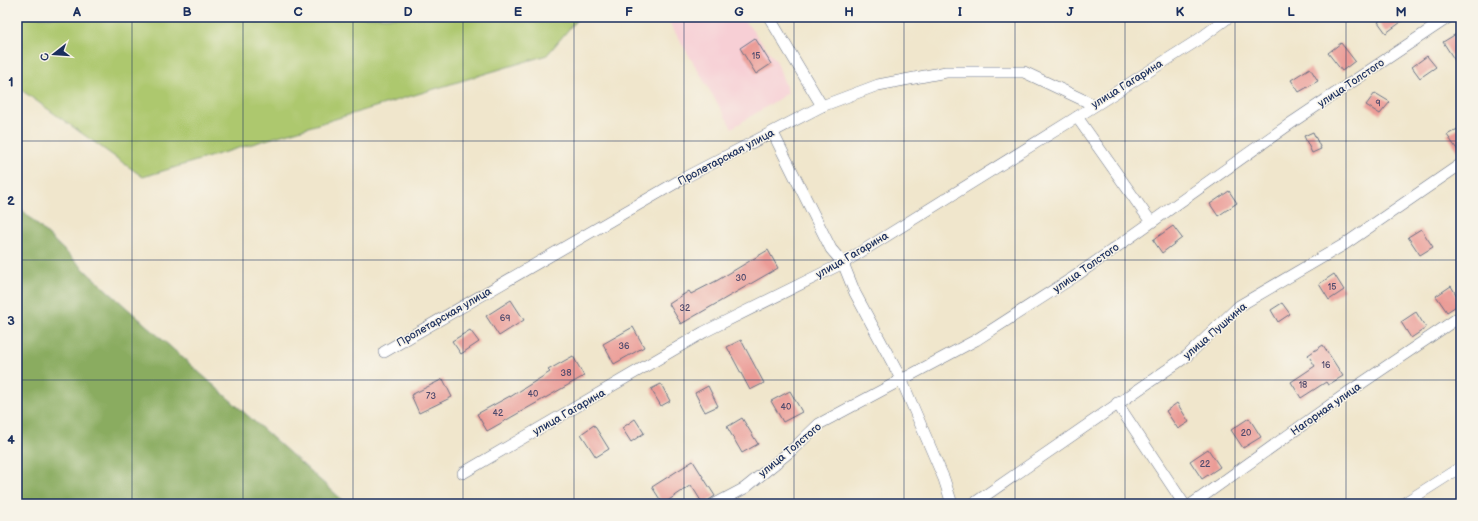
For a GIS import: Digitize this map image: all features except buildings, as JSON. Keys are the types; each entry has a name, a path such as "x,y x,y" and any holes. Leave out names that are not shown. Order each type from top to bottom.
{"street":[{"path":"768,17 822,106"},
{"name":"улица Гагарина","path":"464,473 704,332 843,263 1198,40 1229,17"},
{"name":"улица Толстого","path":"715,504 745,488 793,449 819,424 976,340 1078,275 1150,222 1294,121 1449,17"},
{"name":"Пролетарская улица","path":"384,352 684,178 773,133 822,106 878,85 946,72 1024,72 1094,105"},
{"path":"1077,117 1150,222"},
{"path":"773,133 831,249 843,263 854,293 901,379 944,480 952,504"},
{"name":"улица Пушкина","path":"973,504 1187,356 1239,306 1345,244 1461,164"},
{"name":"Нагорная улица","path":"1192,504 1350,391 1461,316"},
{"path":"1117,403 1184,504"},
{"path":"1403,504 1461,467"}],"shaded area":[{"path":"666,17 742,17 777,62 788,93 732,128"}],"green space":[{"path":"17,17 579,17 547,55 143,177 17,87"},
{"path":"17,205 91,276 347,504 17,504"}]}
